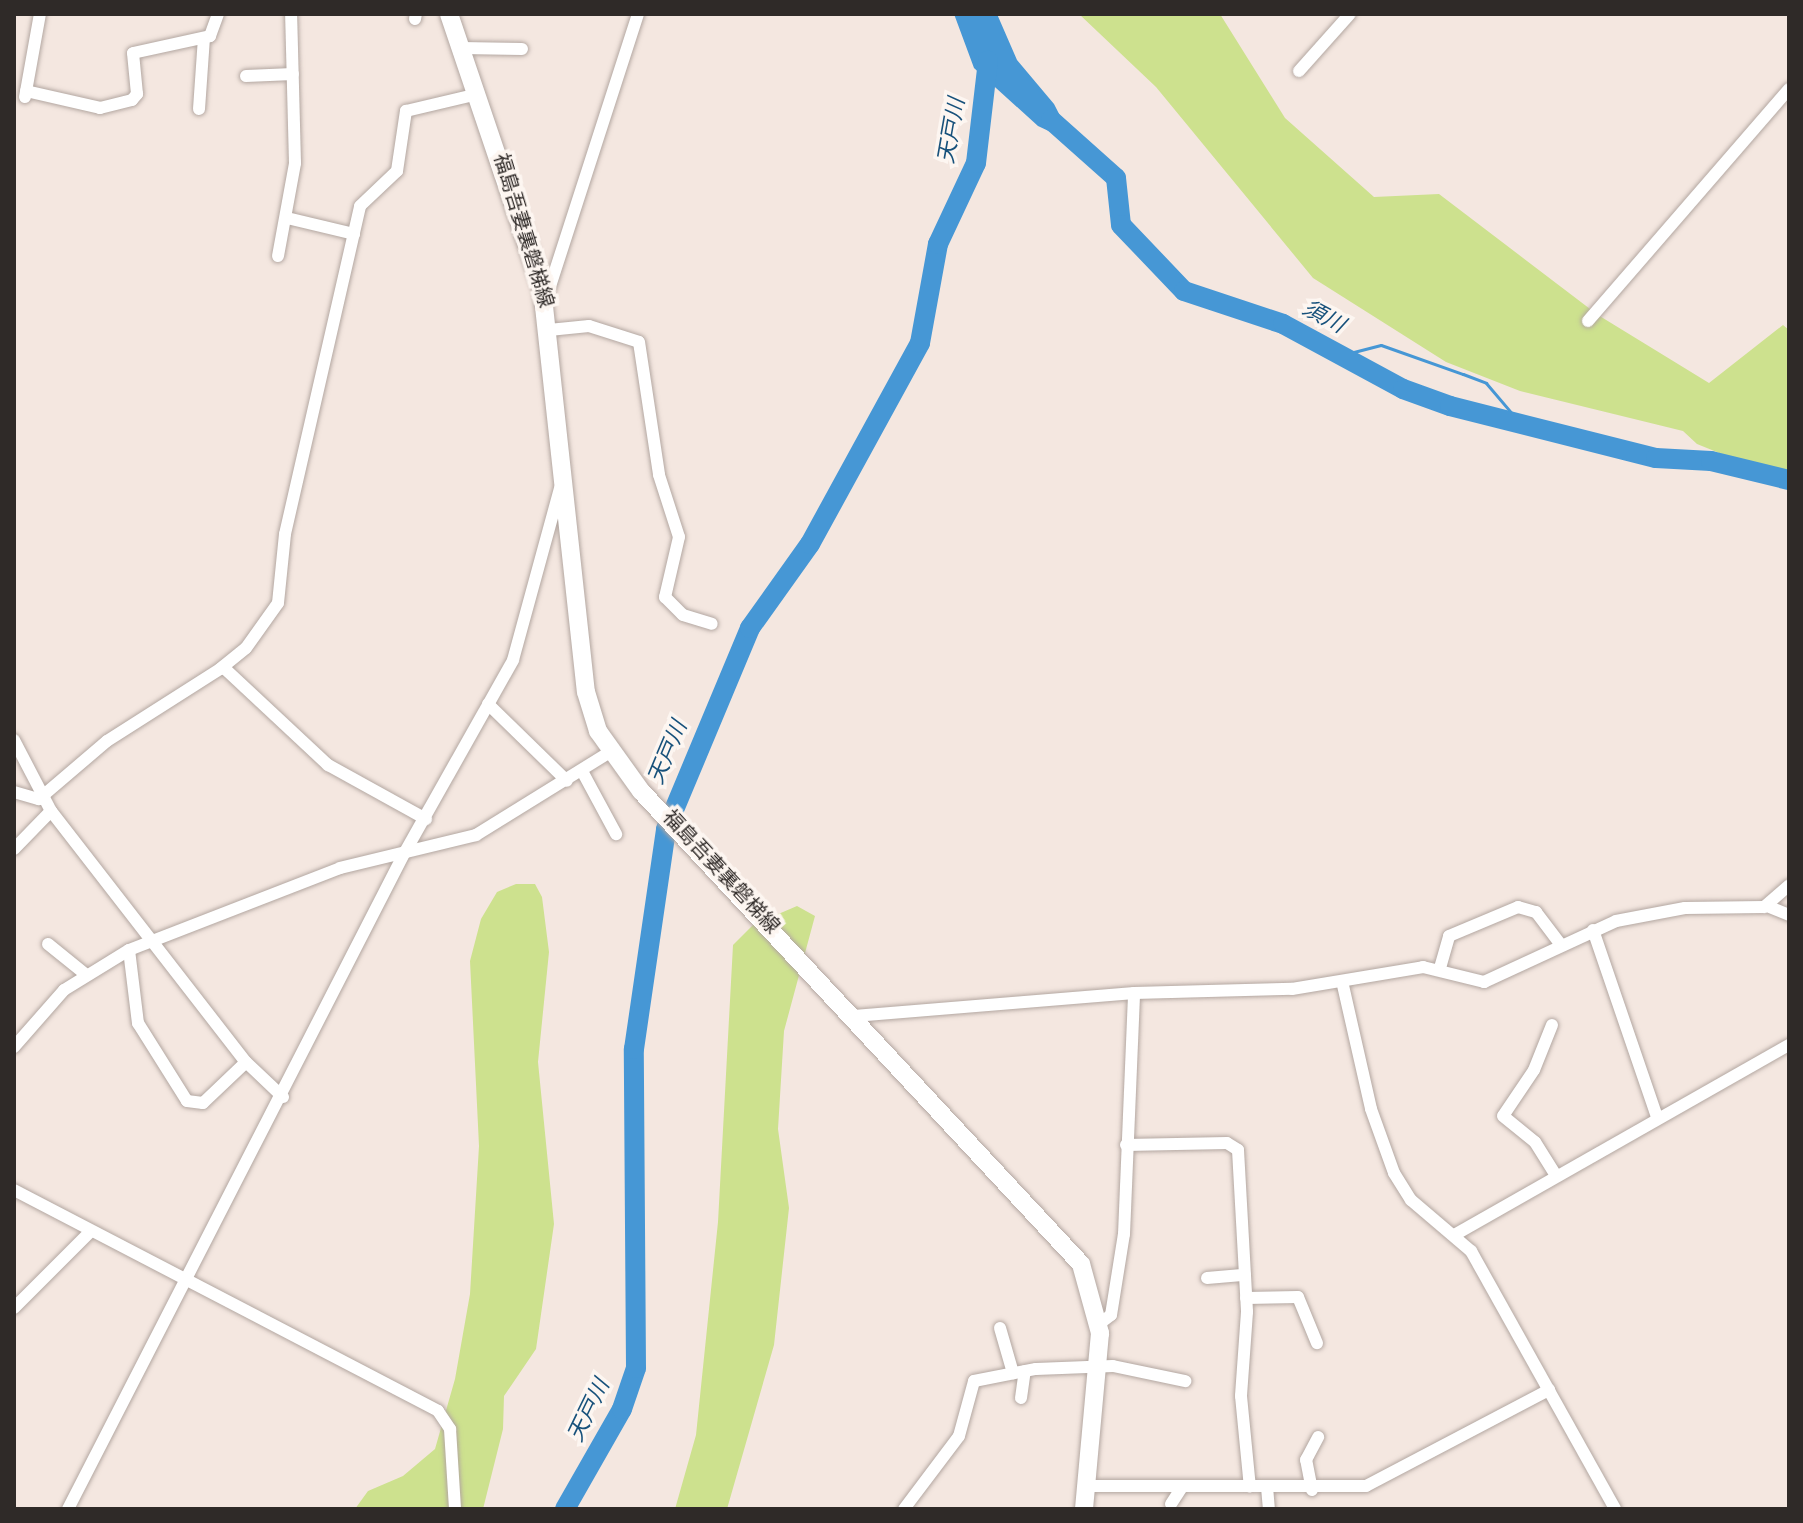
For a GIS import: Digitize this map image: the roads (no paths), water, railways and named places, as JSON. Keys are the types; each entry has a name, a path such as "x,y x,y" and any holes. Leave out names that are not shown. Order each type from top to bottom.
{"main road":[{"name":"福島吾妻裏磐梯線","path":"449,14 545,302 567,479 586,692 610,752 641,791 730,882 1081,1264 1099,1324 1084,1509"}],"street":[{"path":"40,14 25,95 100,108 128,101 137,94 133,53 204,38 215,32 218,14"},
{"path":"278,256 295,163 291,14"},
{"path":"1299,71 1350,14"},
{"path":"545,302 634,15"},
{"path":"199,109 204,38"},
{"path":"461,48 522,49"},
{"path":"246,76 293,74"},
{"path":"1588,321 1789,89"},
{"path":"14,792 29,800 42,796 107,741 223,667 246,648 283,592 285,534 360,206 397,171 406,111 478,94"},
{"path":"287,218 354,234"},
{"path":"549,330 589,326 639,342 659,475 679,537 665,597 683,615 712,624"},
{"path":"68,1509 283,1097 405,852 426,819 522,639 567,479"},
{"path":"223,667 328,765 426,819"},
{"path":"488,704 567,781"},
{"path":"14,740 51,811 246,1062 283,1097"},
{"path":"14,1047 85,974 129,950 295,883 499,826 610,752"},
{"path":"582,771 616,834"},
{"path":"14,849 51,811"},
{"path":"1767,906 1789,885"},
{"path":"854,1016 1134,993 1281,990 1440,968 1490,981 1593,930 1645,913 1767,906 1789,915"},
{"path":"1440,968 1449,936 1518,907 1536,912 1561,945"},
{"path":"1593,930 1657,1117"},
{"path":"48,944 85,974"},
{"path":"129,950 136,1018 187,1101 203,1103 246,1062"},
{"path":"1342,981 1371,1109 1394,1173 1411,1200 1456,1234 1549,1390 1615,1509"},
{"path":"1099,1324 1111,1315 1124,1234 1134,993"},
{"path":"1552,1025 1534,1070 1503,1116 1535,1142 1554,1173"},
{"path":"1456,1234 1554,1173 1789,1045"},
{"path":"1126,1145 1235,1144 1246,1298 1241,1396 1250,1487"},
{"path":"14,1190 89,1233 442,1413 450,1429 455,1509"},
{"path":"14,1308 89,1233"},
{"path":"1207,1278 1245,1275"},
{"path":"1246,1298 1298,1297 1317,1343"},
{"path":"1000,1328 1019,1372 1021,1398"},
{"path":"904,1509 919,1482 959,1436 974,1381 1019,1372 1098,1366 1185,1381"},
{"path":"1086,1486 1312,1490 1366,1486 1393,1476 1549,1390"},
{"path":"1312,1490 1306,1460 1318,1437"},
{"path":"1171,1504 1182,1487"},
{"path":"1267,1487 1269,1509"}],"water":[{"path":"954,14 997,14 1017,60 1054,104 1074,143 1038,126 974,68"}],"waterway":[{"name":"天戸川","path":"565,1509 622,1409 636,1368 634,1049 666,829 750,628 810,544 920,343 938,244 976,163 988,61"},
{"name":"須川","path":"1051,120 1116,178 1121,225 1184,291 1283,324 1403,389 1450,406 1656,458 1711,461 1789,480"},
{"path":"1342,355 1381,345 1463,374 1486,383 1520,423"}]}
